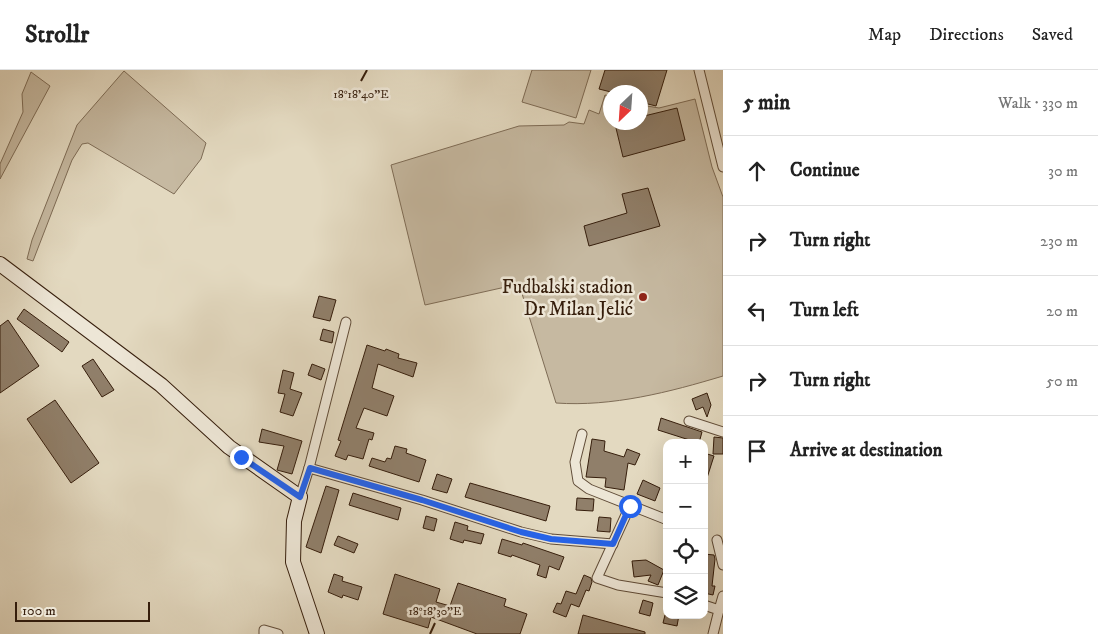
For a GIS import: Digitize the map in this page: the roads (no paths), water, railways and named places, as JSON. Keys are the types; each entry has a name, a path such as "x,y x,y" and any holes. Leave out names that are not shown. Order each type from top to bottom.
{"street":[{"path":"699,70 723,167"},
{"path":"0,264 161,385 229,447 300,497"},
{"path":"316,634 293,562 294,521 310,468 346,322"},
{"path":"689,421 723,432"},
{"path":"582,434 575,462 575,476 578,481 589,489 663,518"},
{"path":"310,468 422,500 521,532 551,539 613,544"},
{"path":"630,506 596,578 618,585 663,592"},
{"path":"717,540 723,565"},
{"path":"713,634 723,596"},
{"path":"708,607 719,610"},
{"path":"264,632 278,634"}],"place":[{"name":"Fudbalski stadion Dr Milan Jelić","path":"643,297"}]}
